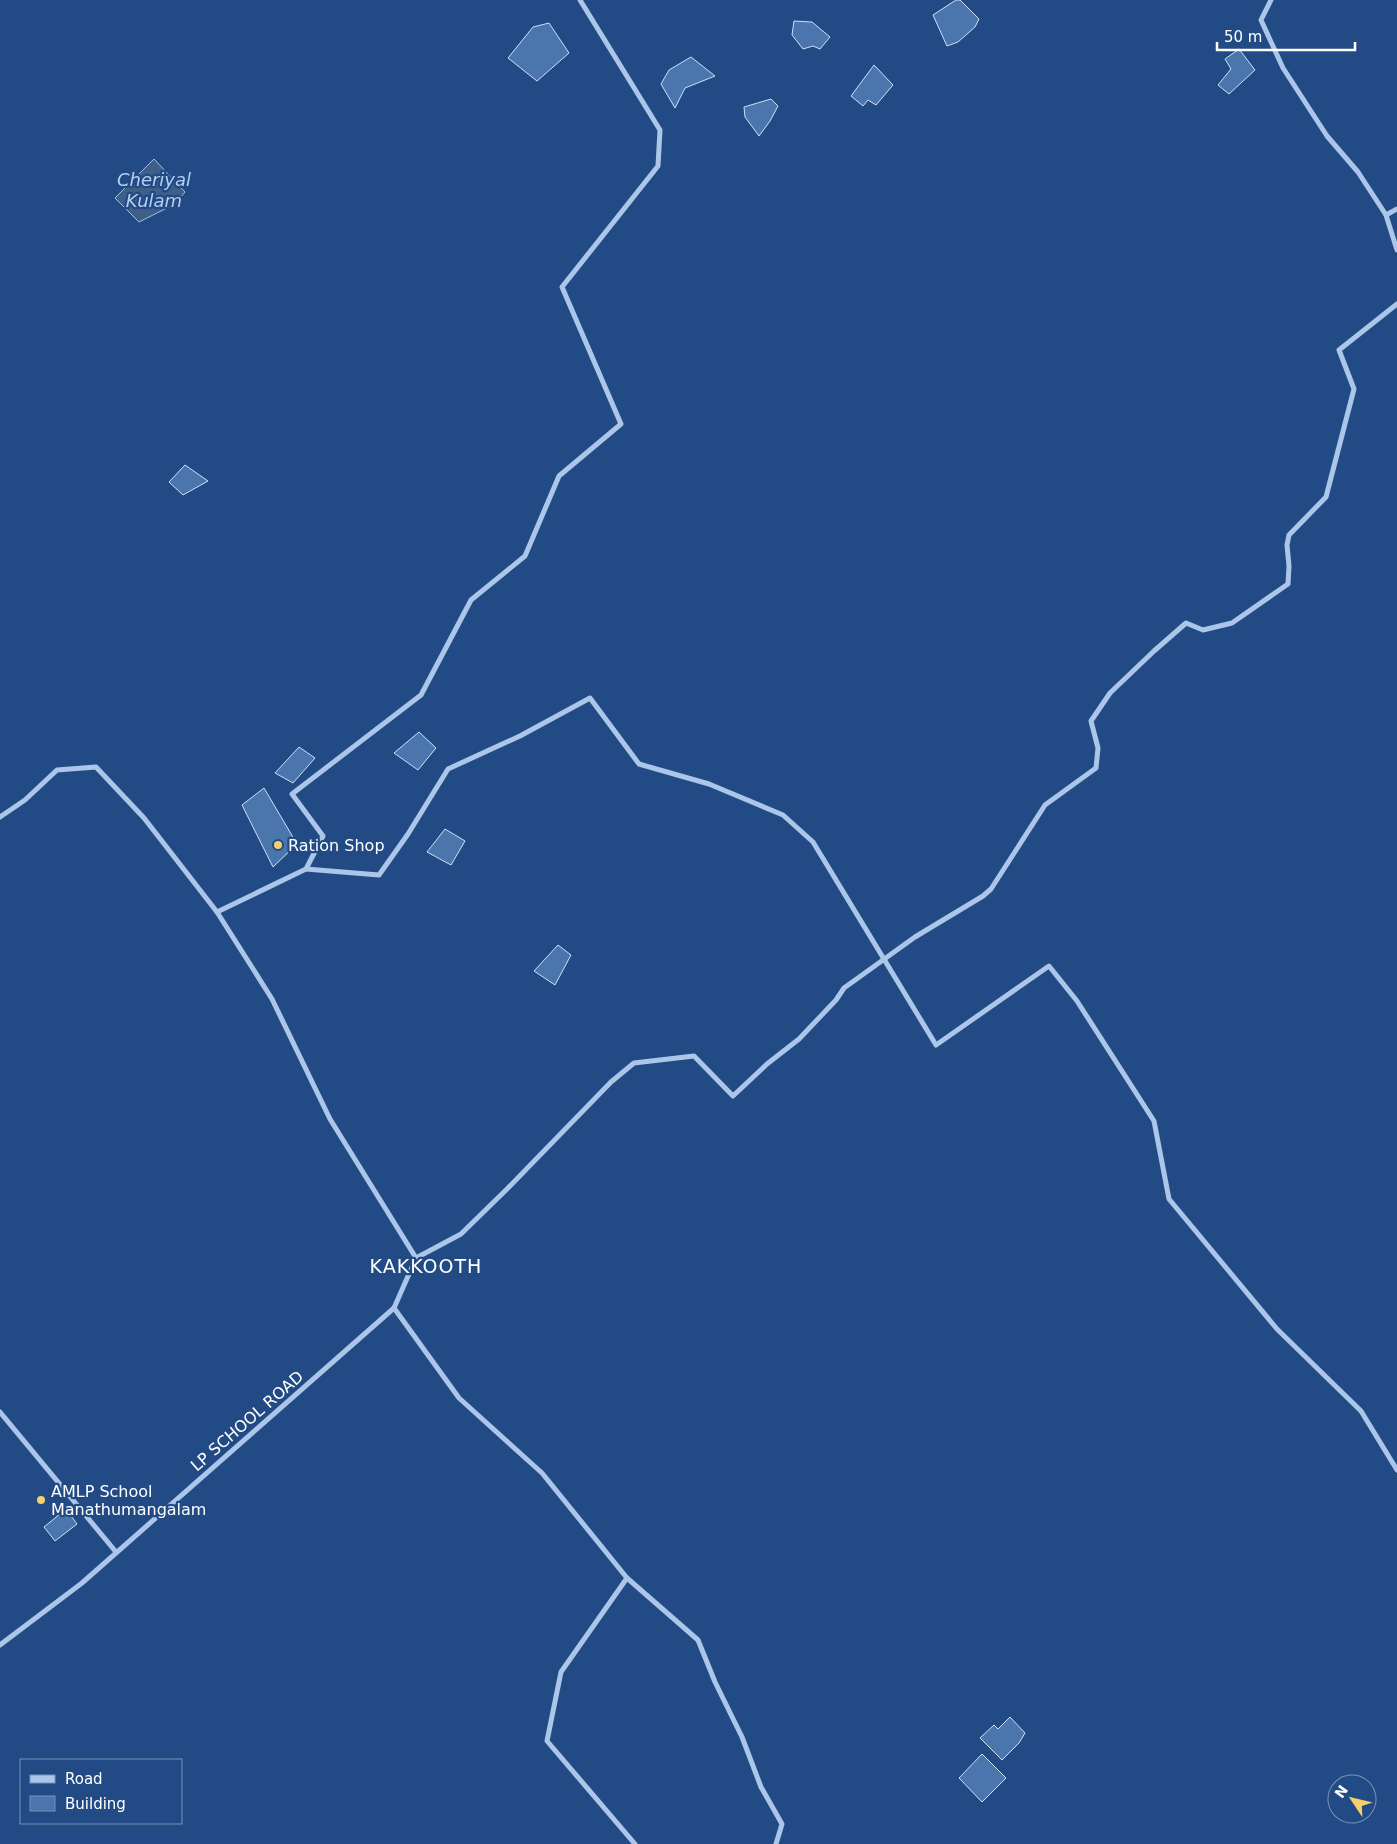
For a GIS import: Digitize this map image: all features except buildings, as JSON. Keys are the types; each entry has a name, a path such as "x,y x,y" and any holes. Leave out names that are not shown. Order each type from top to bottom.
{"street":[{"path":"306,869 323,836 292,794 421,695 471,600 525,556 559,476 621,424 562,287 658,166 660,130 580,0"},
{"path":"1271,0 1261,20 1282,68 1327,136 1358,172 1386,215 1397,250"},
{"path":"1386,215 1397,209"},
{"path":"776,1844 782,1824 761,1787 742,1737 715,1682 698,1640 627,1578 542,1473 459,1398 394,1308 416,1258 461,1234 610,1082 634,1063 694,1056 733,1096 767,1064 799,1038 836,1000 844,988 992,889 1045,806 1096,768 1098,748 1091,721 1110,693 1186,623 1203,630 1232,624 1288,584 1287,545 1289,535 1326,498 1354,389 1339,350 1397,304"},
{"path":"217,912 306,869 379,876 408,834 448,769 520,736 590,698 639,764 709,784 783,815 813,842 936,1044 1049,966 1077,1001 1154,1121 1169,1199 1277,1329 1361,1412 1397,1470"},
{"path":"0,818 24,800 57,770 96,768 144,818 217,912 272,999 330,1119 416,1258"},
{"name":"LP SCHOOL ROAD","path":"0,1645 82,1583 394,1308"},
{"path":"0,1412 116,1552"},
{"path":"627,1578 562,1672 547,1740 635,1844"}],"water":[{"name":"Cheriyal Kulam","path":"154,159 185,192 175,204 139,222 115,198"}],"place":[{"name":"Ration Shop","path":"278,845"},
{"name":"AMLP School Manathumangalam","path":"41,1500"}],"district":[{"name":"KAKKOOTH","path":"426,1266"}]}
